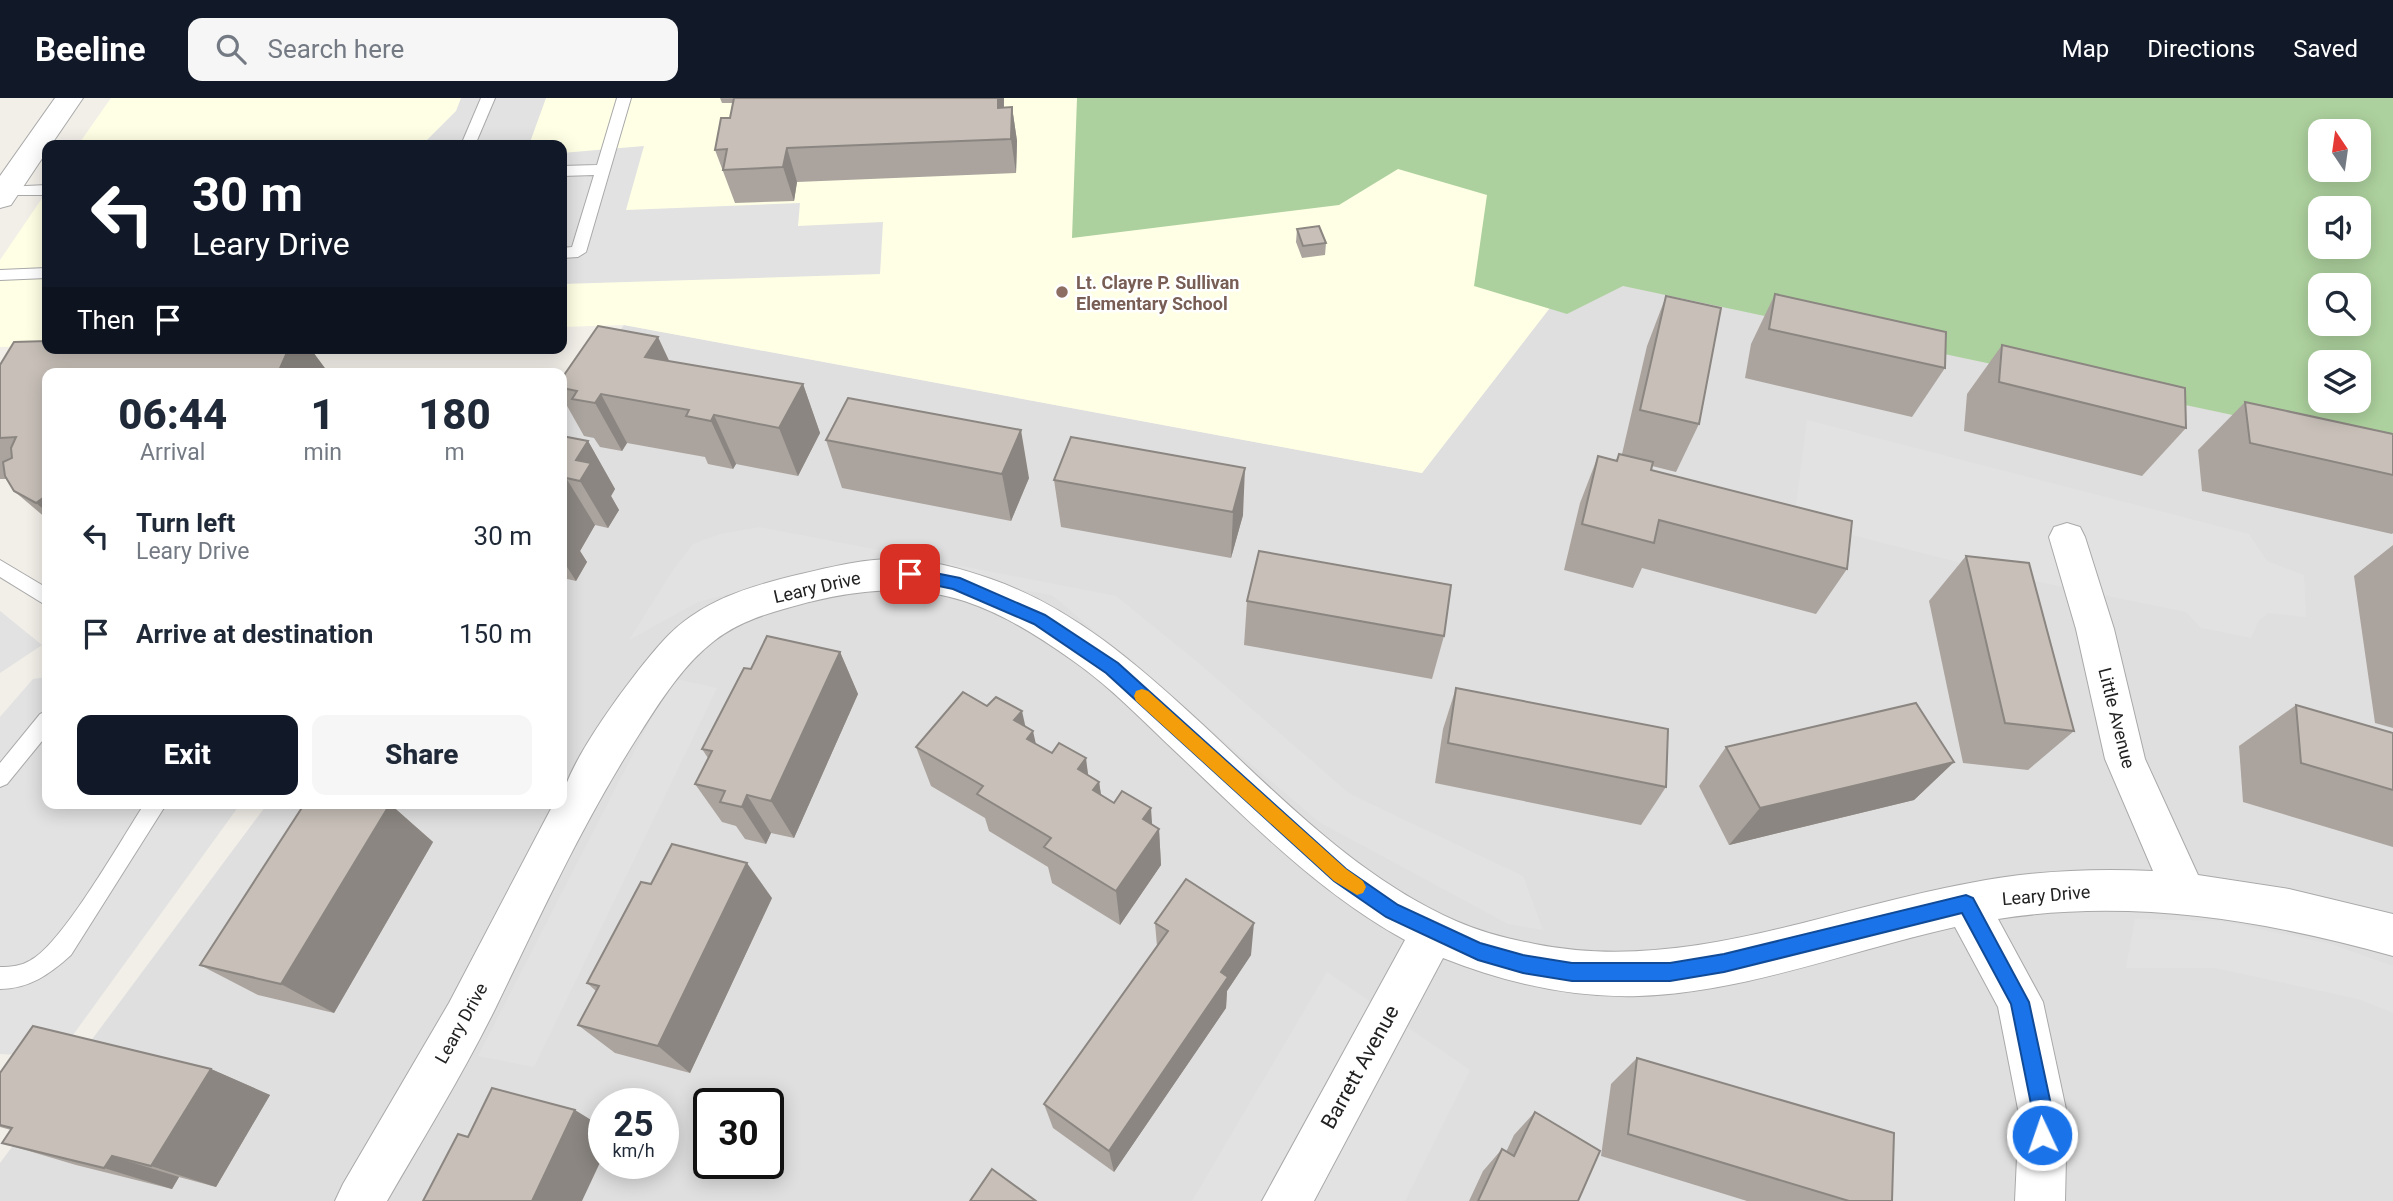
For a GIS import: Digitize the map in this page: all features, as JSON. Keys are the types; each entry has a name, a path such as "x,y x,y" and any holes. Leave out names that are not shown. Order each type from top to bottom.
{"street":[{"path":"2,195 69,98"},
{"name":"Little Avenue","path":"2067,537 2095,629 2125,760 2184,893"},
{"name":"Leary Drive","path":"360,1201 474,1002 570,810 620,728 673,654 704,626 734,610 800,589 874,575 910,574 955,583 1040,620 1112,668 1340,875 1392,911 1433,933 1478,951 1523,964 1572,972 1670,972 1724,963 1966,904 2065,890 2184,893 2245,900 2334,918 2393,935"},
{"path":"1966,904 2020,1002 2043,1114 2040,1201"},
{"name":"Barrett Avenue","path":"1287,1201 1433,933"}],"lane":[{"path":"470,140 488,98"},
{"path":"567,253 578,252 624,98"},
{"path":"567,172 603,170"},
{"path":"2,195 42,191"},
{"path":"0,275 42,273"},
{"path":"0,567 42,595"},
{"path":"0,778 42,726"},
{"path":"0,978 15,978 41,967 62,947 153,809"}],"shaded area":[{"name":"Lt. Clayre P. Sullivan Elementary School","path":"111,98 1668,98 1587,260 1422,473 624,325 567,327 567,140 82,140"},
{"path":"461,98 546,98 531,140 427,140 456,111"},
{"path":"644,146 626,210 800,203 798,226 883,222 880,274 567,284 567,153"},
{"path":"42,198 42,346 0,347 0,260"},
{"path":"1587,260 2308,410 2308,413 2321,413 2393,428 2393,1201 0,1201 0,1163 264,809 567,809 567,401 624,325 1422,473"},
{"path":"1807,420 2249,534 2267,561 2304,575 2306,617 2268,613 2258,622 2251,638 2201,628 2186,612 2015,577 1794,520"},
{"path":"760,527 1116,596 1201,665 1350,794 1523,876 1543,930 1508,924 1319,822 1052,595 856,562 698,602 629,640 673,570 693,544 720,534"},
{"path":"0,611 42,645 0,673"},
{"path":"42,678 42,809 237,809 57,1057 0,1054 0,717 33,679"},
{"path":"672,678 717,688 534,1067 478,1056"},
{"path":"2135,919 2221,921 2331,944 2393,966 2393,1013 2358,999 2215,968 2126,968"},
{"path":"1327,972 1470,1070 1405,1201 1192,1201"}],"green space":[{"path":"1077,98 2393,98 2393,449 1623,286 1567,314 1474,286 1487,195 1398,169 1339,205 1072,238"}],"building":[{"path":"734,98 998,98 998,108 1012,107 1011,139 787,148 783,167 723,170 727,149 715,150 721,118 730,118"},
{"path":"1319,226 1326,243 1303,246 1297,229"},
{"path":"1775,294 1946,332 1945,368 1769,329"},
{"path":"1666,296 1721,308 1699,424 1640,410"},
{"path":"598,326 658,337 645,357 803,384 779,428 714,415 711,421 686,416 689,410 601,394 595,403 572,399 577,391 567,389 567,371"},
{"path":"42,341 42,354 286,354 280,368 42,368 42,499 36,503 14,491 5,476 3,462 12,458 11,448 16,437 0,438 0,365 14,342"},
{"path":"2002,345 2185,388 2186,428 1999,382"},
{"path":"848,398 1021,430 1002,474 826,440"},
{"path":"2245,402 2393,434 2393,475 2250,443"},
{"path":"567,437 588,441 576,460 591,463 580,481 567,478"},
{"path":"1071,437 1245,468 1233,512 1054,480"},
{"path":"1619,454 1653,462 1651,470 1852,521 1847,569 1659,520 1654,543 1582,524 1598,456 1617,461"},
{"path":"1259,551 1451,585 1444,636 1247,601"},
{"path":"1966,556 2029,563 2074,731 2005,723"},
{"path":"767,636 840,652 771,801 747,795 742,807 720,802 725,791 695,784 712,751 702,749 744,668 751,669"},
{"path":"1456,688 1668,729 1666,787 1448,743"},
{"path":"963,692 987,706 996,697 1022,711 1014,720 1033,731 1027,739 1052,753 1059,743 1086,758 1078,769 1099,782 1093,790 1114,803 1122,791 1151,808 1143,819 1159,829 1116,891 1044,847 1051,838 977,794 983,786 916,747"},
{"path":"1916,703 1954,762 1760,808 1726,747"},
{"path":"2296,705 2393,733 2393,790 2301,763"},
{"path":"301,809 387,809 281,984 200,965"},
{"path":"672,844 747,863 658,1046 578,1025 599,986 587,983 641,882 651,884"},
{"path":"1186,879 1254,923 1221,972 1228,977 1109,1151 1044,1104 1168,931 1155,923"},
{"path":"33,1026 211,1069 151,1166 112,1156 104,1168 2,1143 12,1128 0,1125 0,1073"},
{"path":"1637,1058 1894,1133 1892,1201 1849,1201 1628,1134"},
{"path":"492,1088 575,1110 532,1201 423,1201 458,1134 468,1137"},
{"path":"1535,1112 1600,1151 1578,1201 1478,1201 1502,1149 1514,1156"},
{"path":"992,1169 1036,1201 970,1201"}],"slow traffic":[{"path":"1142,696 1340,875 1357,887"}],"place":[{"name":"Lt. Clayre P. Sullivan Elementary School","path":"1062,292"}],"route":[{"path":"910,574 955,583 1040,620 1112,668 1340,875 1392,911 1433,933 1478,951 1523,964 1572,972 1670,972 1724,963 1966,904 2020,1002 2043,1114 2042,1135"}]}
